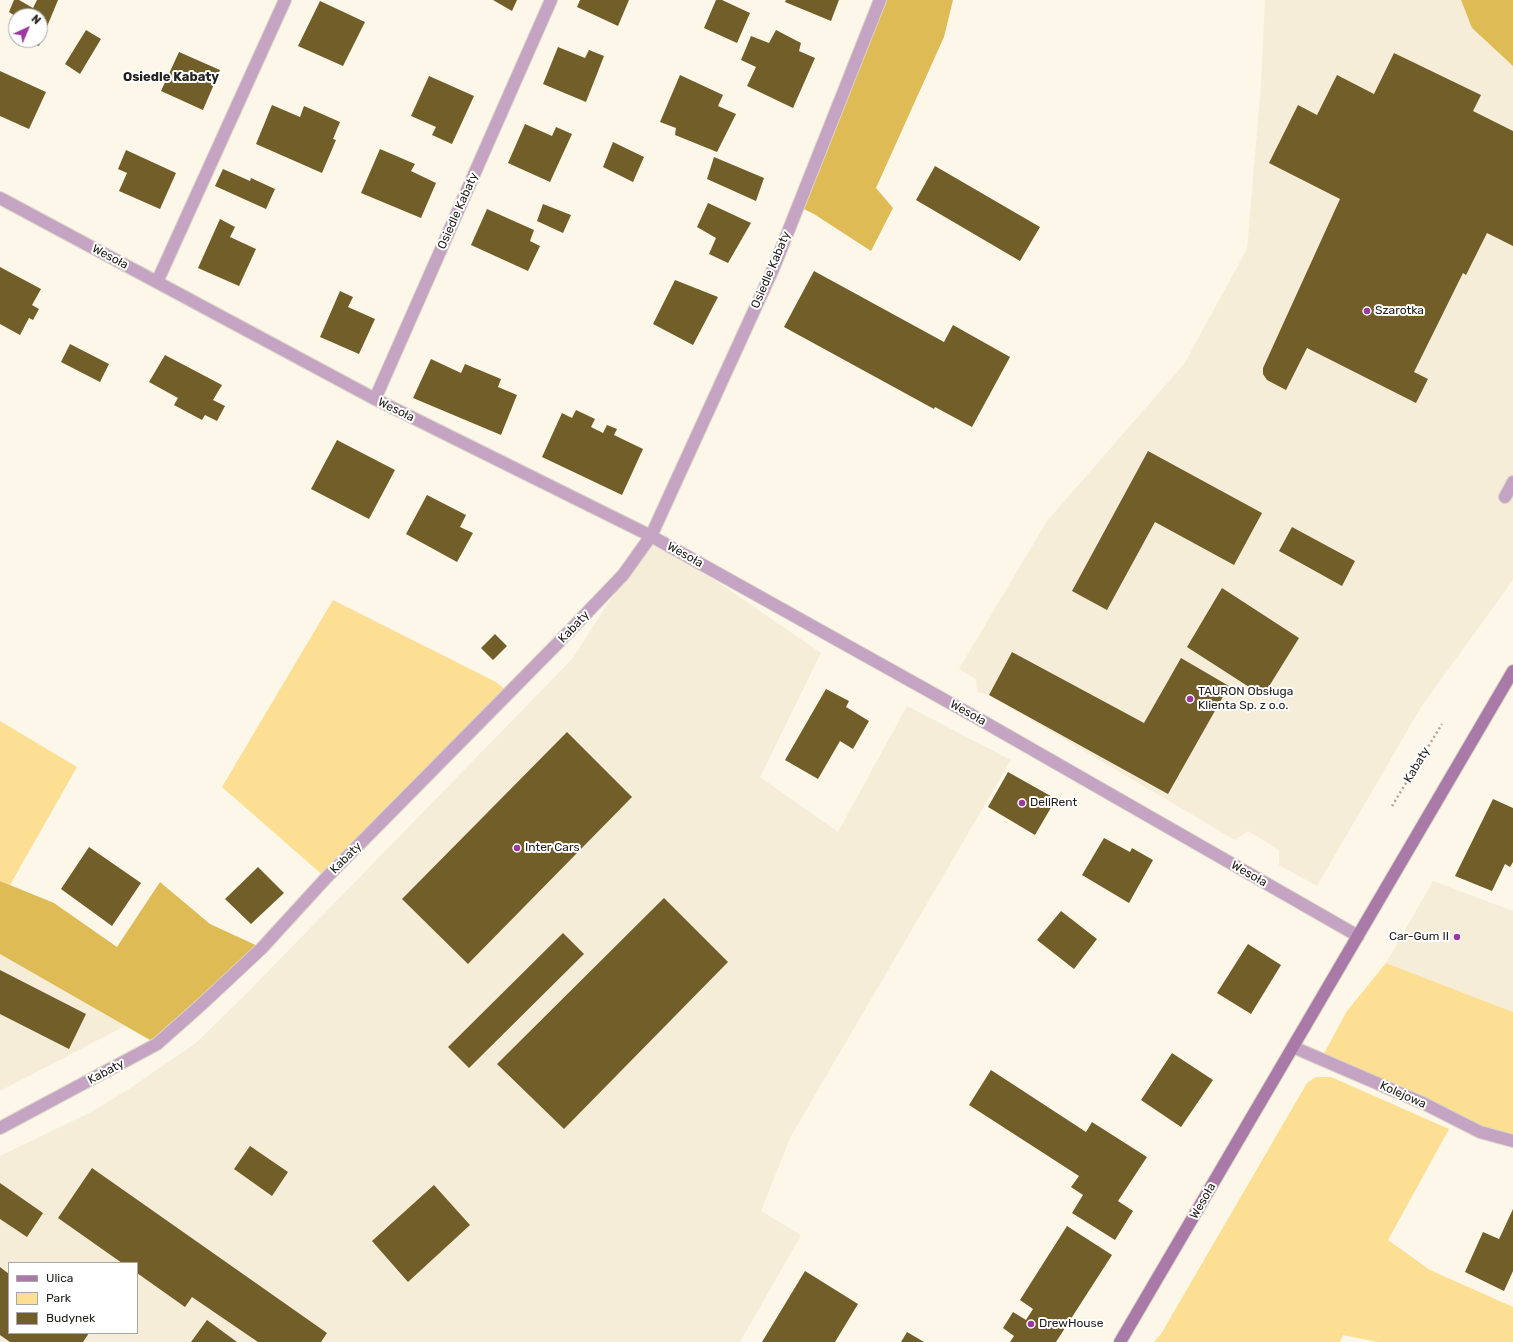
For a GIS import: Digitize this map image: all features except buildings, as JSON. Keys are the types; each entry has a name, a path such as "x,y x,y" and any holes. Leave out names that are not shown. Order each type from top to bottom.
{"street":[{"path":"157,282 286,0"},
{"name":"Osiedle Kabaty","path":"375,400 551,0"},
{"name":"Osiedle Kabaty","path":"651,536 774,267 880,0"},
{"name":"Wesoła","path":"0,198 375,400 651,536 993,727 1358,936"},
{"path":"1505,497 1513,482"},
{"name":"Kabaty","path":"0,1128 158,1044 201,1005 262,948 326,878 558,643 623,575 651,536"},
{"name":"Wesoła","path":"1120,1342 1513,671"},
{"name":"Kolejowa","path":"1293,1047 1425,1104 1480,1132 1513,1141"}],"path":[{"name":"Kabaty","path":"1392,806 1442,724"}],"shaded area":[{"path":"880,0 953,0 944,37 876,188 893,208 871,251 814,214 798,206"},
{"path":"1265,0 1461,0 1472,28 1513,66 1513,580 1421,707 1317,886 1279,865 1279,850 1248,831 1235,840 989,695 977,692 976,679 959,669 1047,521 1184,364 1247,249 1261,84"},
{"path":"1461,0 1513,0 1513,66 1472,28"},
{"path":"651,536 821,653 760,777 838,832 907,706 1011,760 791,1136 761,1211 801,1235 740,1342 0,1342 0,1156 91,1112 126,1091 196,1043 246,994 573,658"},
{"path":"0,881 54,903 117,947 160,882 210,924 262,948 157,1044 0,954"},
{"name":"Car-Gum II","path":"1433,881 1513,911 1513,1012 1386,963"},
{"path":"0,954 125,1026 0,1091"}],"green space":[{"path":"333,600 496,682 509,693 326,878 222,787"},
{"path":"0,721 77,767 10,885 0,881"},
{"path":"1386,963 1513,1012 1513,1141 1321,1059 1347,1011"},
{"path":"1316,1077 1331,1077 1449,1129 1388,1240 1430,1270 1513,1307 1513,1342 1378,1342 1343,1335 1340,1342 1154,1342 1161,1334 1307,1083"}],"place":[{"name":"Szarotka","path":"1367,311"},
{"name":"TAURON Obsługa Klienta Sp. z o.o.","path":"1190,699"},
{"name":"DellRent","path":"1022,803"},
{"name":"Inter Cars","path":"517,848"},
{"name":"Car-Gum II","path":"1457,937"},
{"name":"DrewHouse","path":"1031,1324"}],"district":[{"name":"Osiedle Kabaty","path":"171,77"}]}
